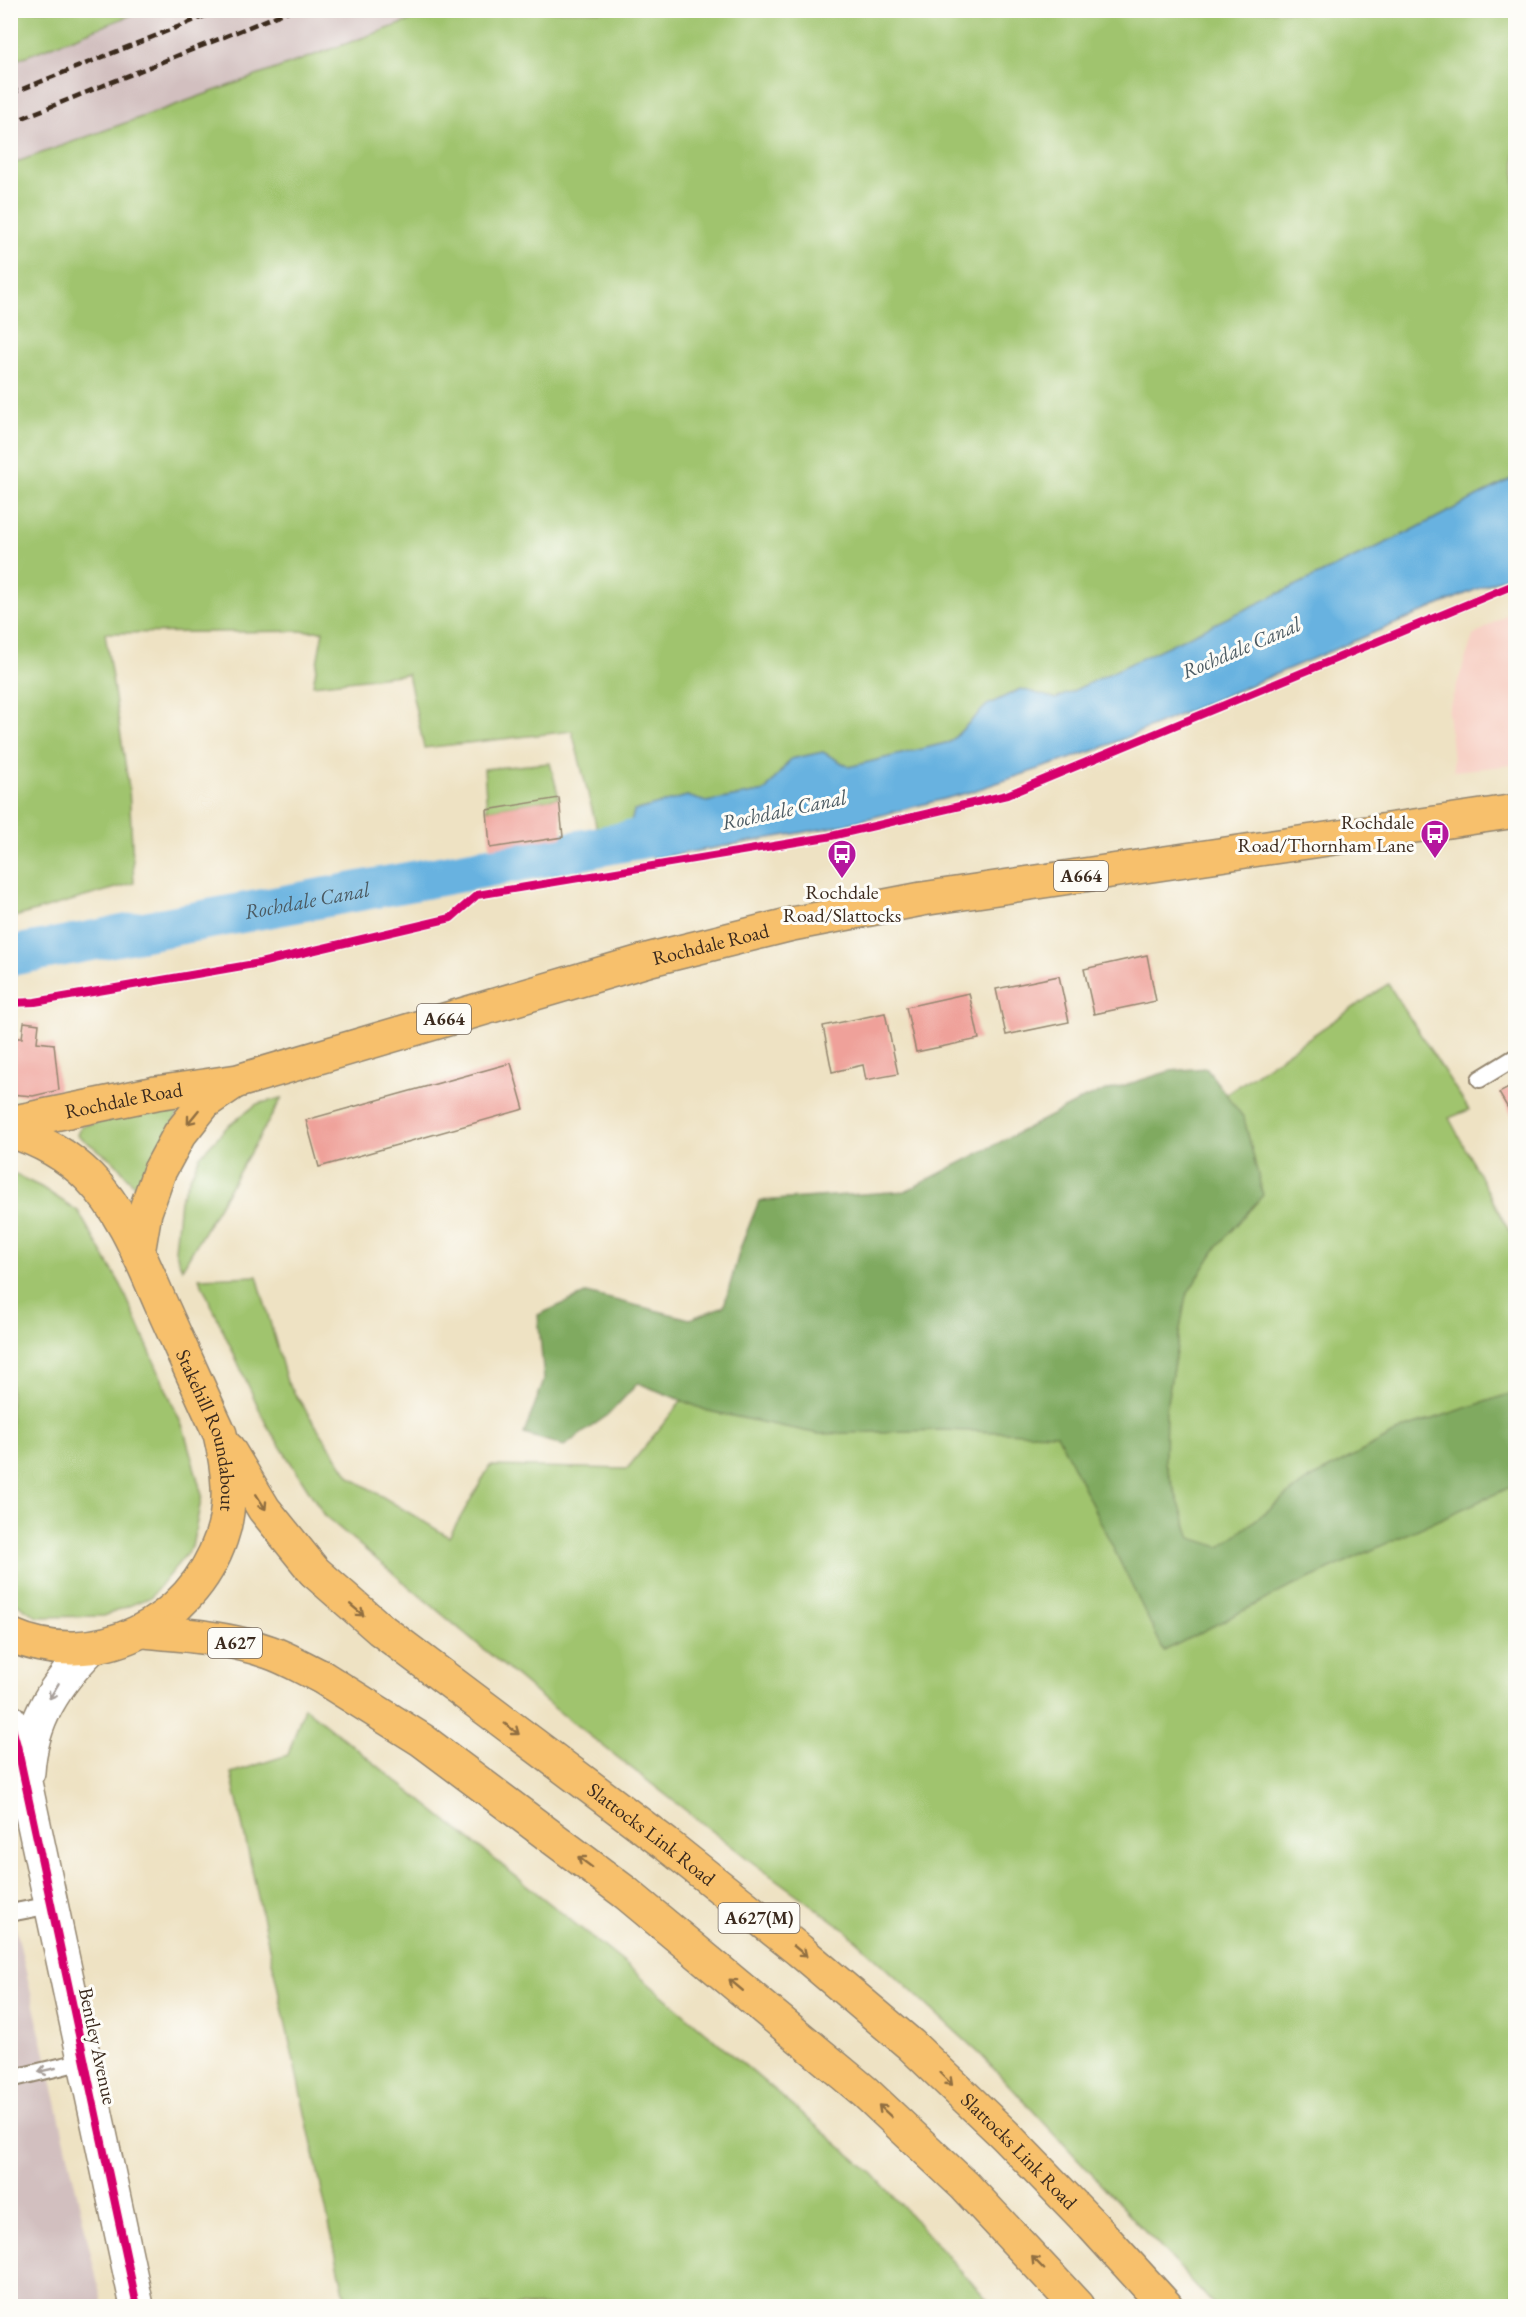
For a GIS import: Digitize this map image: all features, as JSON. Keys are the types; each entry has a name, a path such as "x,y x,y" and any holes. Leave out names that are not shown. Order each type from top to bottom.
{"main road":[{"name":"Rochdale Road","path":"10,1123 156,1093 238,1081 651,959 792,924 922,899 1515,811"},
{"name":"Rochdale Road","path":"138,1253 145,1212 159,1172 179,1135 205,1102 238,1081"},
{"name":"Stakehill Roundabout","path":"10,1131 31,1137 66,1156 90,1178 114,1208 138,1253 220,1434 227,1465 228,1505 222,1537 208,1568 191,1593 145,1631 92,1647 54,1647 10,1635"},
{"name":"Slattocks Link Road","path":"220,1434 264,1509 314,1571 380,1629 666,1844 799,1950 911,2045 1005,2135 1166,2307"},
{"name":"A627","path":"145,1631 219,1639 247,1646 268,1652 320,1676"},
{"name":"A627(M)","path":"320,1676 422,1740 626,1893 866,2092 965,2186 1077,2307"}],"street":[{"path":"27,1792 29,1759 37,1727 48,1701 69,1670 92,1647"},
{"path":"10,1721 27,1792"},
{"name":"Bentley Avenue","path":"27,1792 137,2307"}],"lane":[{"path":"1480,1079 1515,1057"},
{"path":"10,1913 51,1905"},
{"path":"10,2079 84,2061"}],"shaded area":[{"path":"142,11 437,11 11,164 11,62"},
{"path":"1515,609 1515,765 1454,771 1448,711 1473,636"},
{"path":"10,1902 96,2276 103,2306 11,2306"}],"green space":[{"path":"11,10 142,10 142,11 11,62"},
{"path":"437,11 1515,11 1515,477 1409,532 1056,699 1020,689 987,705 950,742 849,767 823,752 791,759 765,791 706,802 687,796 634,811 631,827 598,833 572,731 424,748 408,674 313,685 323,631 105,633 129,788 134,883 11,918 11,164"},
{"path":"550,763 559,798 487,810 484,769"},
{"path":"1388,984 1469,1110 1449,1118 1515,1242 1515,1421 1186,1566 1135,1403 1209,1106"},
{"path":"1206,1068 1244,1118 1263,1195 1217,1247 1186,1296 1166,1408 1165,1463 1191,1538 1220,1547 1305,1482 1405,1428 1515,1392 1515,1485 1282,1591 1164,1651 1057,1434 941,1430 819,1434 708,1411 638,1383 608,1415 564,1446 524,1434 544,1380 538,1315 587,1293 690,1319 724,1306 741,1246 759,1201 906,1191 1087,1097 1170,1071"},
{"path":"282,1098 182,1269 175,1250 180,1200 200,1156 227,1127 257,1104"},
{"path":"171,1106 180,1110 136,1188 115,1162 77,1135 81,1126"},
{"path":"10,1172 41,1187 78,1211 121,1285 184,1430 202,1495 192,1547 151,1597 104,1616 37,1617 11,1599"},
{"path":"257,1276 287,1382 350,1477 449,1537 490,1466 627,1469 688,1393 1057,1403 1170,1626 1515,1453 1515,2306 1215,2306 981,2055 844,1929 752,1862 549,1704 325,1516 266,1424 199,1278"},
{"path":"304,1707 623,1962 873,2174 993,2306 347,2306 231,1773 288,1755"}],"water":[{"path":"1515,477 1515,573 1099,749 967,793 839,826 657,858 627,851 602,858 598,833 630,827 634,811 687,796 706,802 765,791 791,759 823,752 849,767 950,742 987,705 1021,689 1056,699 1409,532"}],"building":[{"path":"559,798 563,837 490,848 487,810"},
{"path":"1147,955 1156,1001 1094,1014 1084,969"},
{"path":"1059,976 1069,1022 1006,1035 996,989"},
{"path":"969,993 979,1039 916,1052 906,1007"},
{"path":"885,1013 898,1074 866,1080 863,1065 832,1072 823,1026"},
{"path":"24,1022 39,1024 37,1042 54,1044 59,1090 33,1096 10,1094 10,1038 22,1038"},
{"path":"511,1063 524,1109 319,1167 306,1120"},
{"path":"1516,1084 1516,1122 1499,1093"}],"waterway":[{"name":"Rochdale Canal","path":"10,956 655,836"}],"railway":[{"path":"10,94 220,10"},
{"path":"10,123 291,10"}],"cycle path":[{"path":"10,1003 35,1002 260,963 451,918 477,895 827,837 1007,795 1516,584"},
{"path":"10,1721 137,2306"}],"place":[{"name":"Rochdale Road/Thornham Lane","path":"1435,860"},
{"name":"Rochdale Road/Slattocks","path":"842,880"}]}
